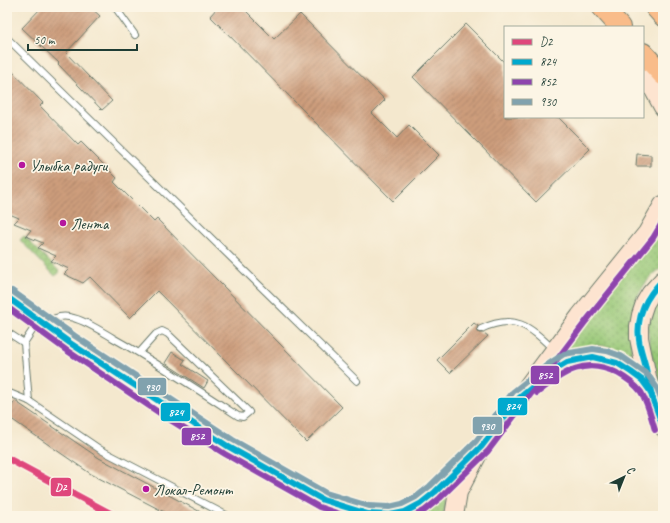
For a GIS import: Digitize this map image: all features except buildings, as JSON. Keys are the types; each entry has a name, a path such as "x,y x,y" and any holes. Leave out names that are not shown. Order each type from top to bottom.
{"main road":[{"path":"654,7 663,16"},
{"path":"608,15 619,26"},
{"path":"644,54 663,75"},
{"path":"644,72 663,107"},
{"path":"454,516 458,492 482,446 554,350 647,233 663,205"},
{"path":"663,280 651,293 645,303 639,326 639,338 650,391 663,427"},
{"path":"519,398 552,371 567,362 593,357 617,363 642,380 650,391"}],"street":[{"path":"7,297 70,343 229,447 324,500 368,514 390,515 405,512 420,504 435,492 482,446"}],"lane":[{"path":"115,7 135,35"},
{"path":"7,38 357,381"},
{"path":"29,402 24,343 41,322 62,316 74,318 94,327 140,352 238,416 243,417 250,412 168,334 162,331 156,334 140,352"},
{"path":"481,329 487,326 506,322 523,324 554,350"},
{"path":"7,332 24,343"},
{"path":"7,392 29,402 101,450 228,516"}],"green space":[{"path":"663,219 663,267 645,284 639,294 632,316 632,352 628,354 610,347 587,346 561,355"},
{"path":"24,236 60,272 55,276 20,240"},
{"path":"663,293 663,388 651,351 648,328 650,316 655,304"},
{"path":"441,497 446,500 443,516 419,516 434,505"}],"transit line":[{"name":"852","path":"414,516 424,511 440,498 488,451 586,321 653,238 663,221"},
{"name":"824","path":"654,403 640,346 638,331 641,315 647,300 663,280"},
{"name":"930","path":"12,291 75,336 233,440 326,493 369,506 389,507 402,504 416,497 430,486 476,441 513,392 547,365 564,354 593,349 607,351 621,356 648,375 657,388 663,403"},
{"name":"824","path":"7,297 70,343 229,447 323,500 368,514 390,515 405,512 420,504 435,492 482,446 519,398 552,371 567,362 593,357 617,363 631,372 642,380 650,391 663,427"},
{"name":"852","path":"7,307 66,350 167,418 225,454 319,507 346,516"},
{"name":"852","path":"537,393 565,373 574,369 594,366 605,368 627,379 641,392 655,430"},
{"name":"D2","path":"7,458 115,516"}],"place":[{"name":"Улыбка радуги","path":"22,165"},
{"name":"Лента","path":"63,223"},
{"name":"Локал-Ремонт","path":"146,489"}]}
